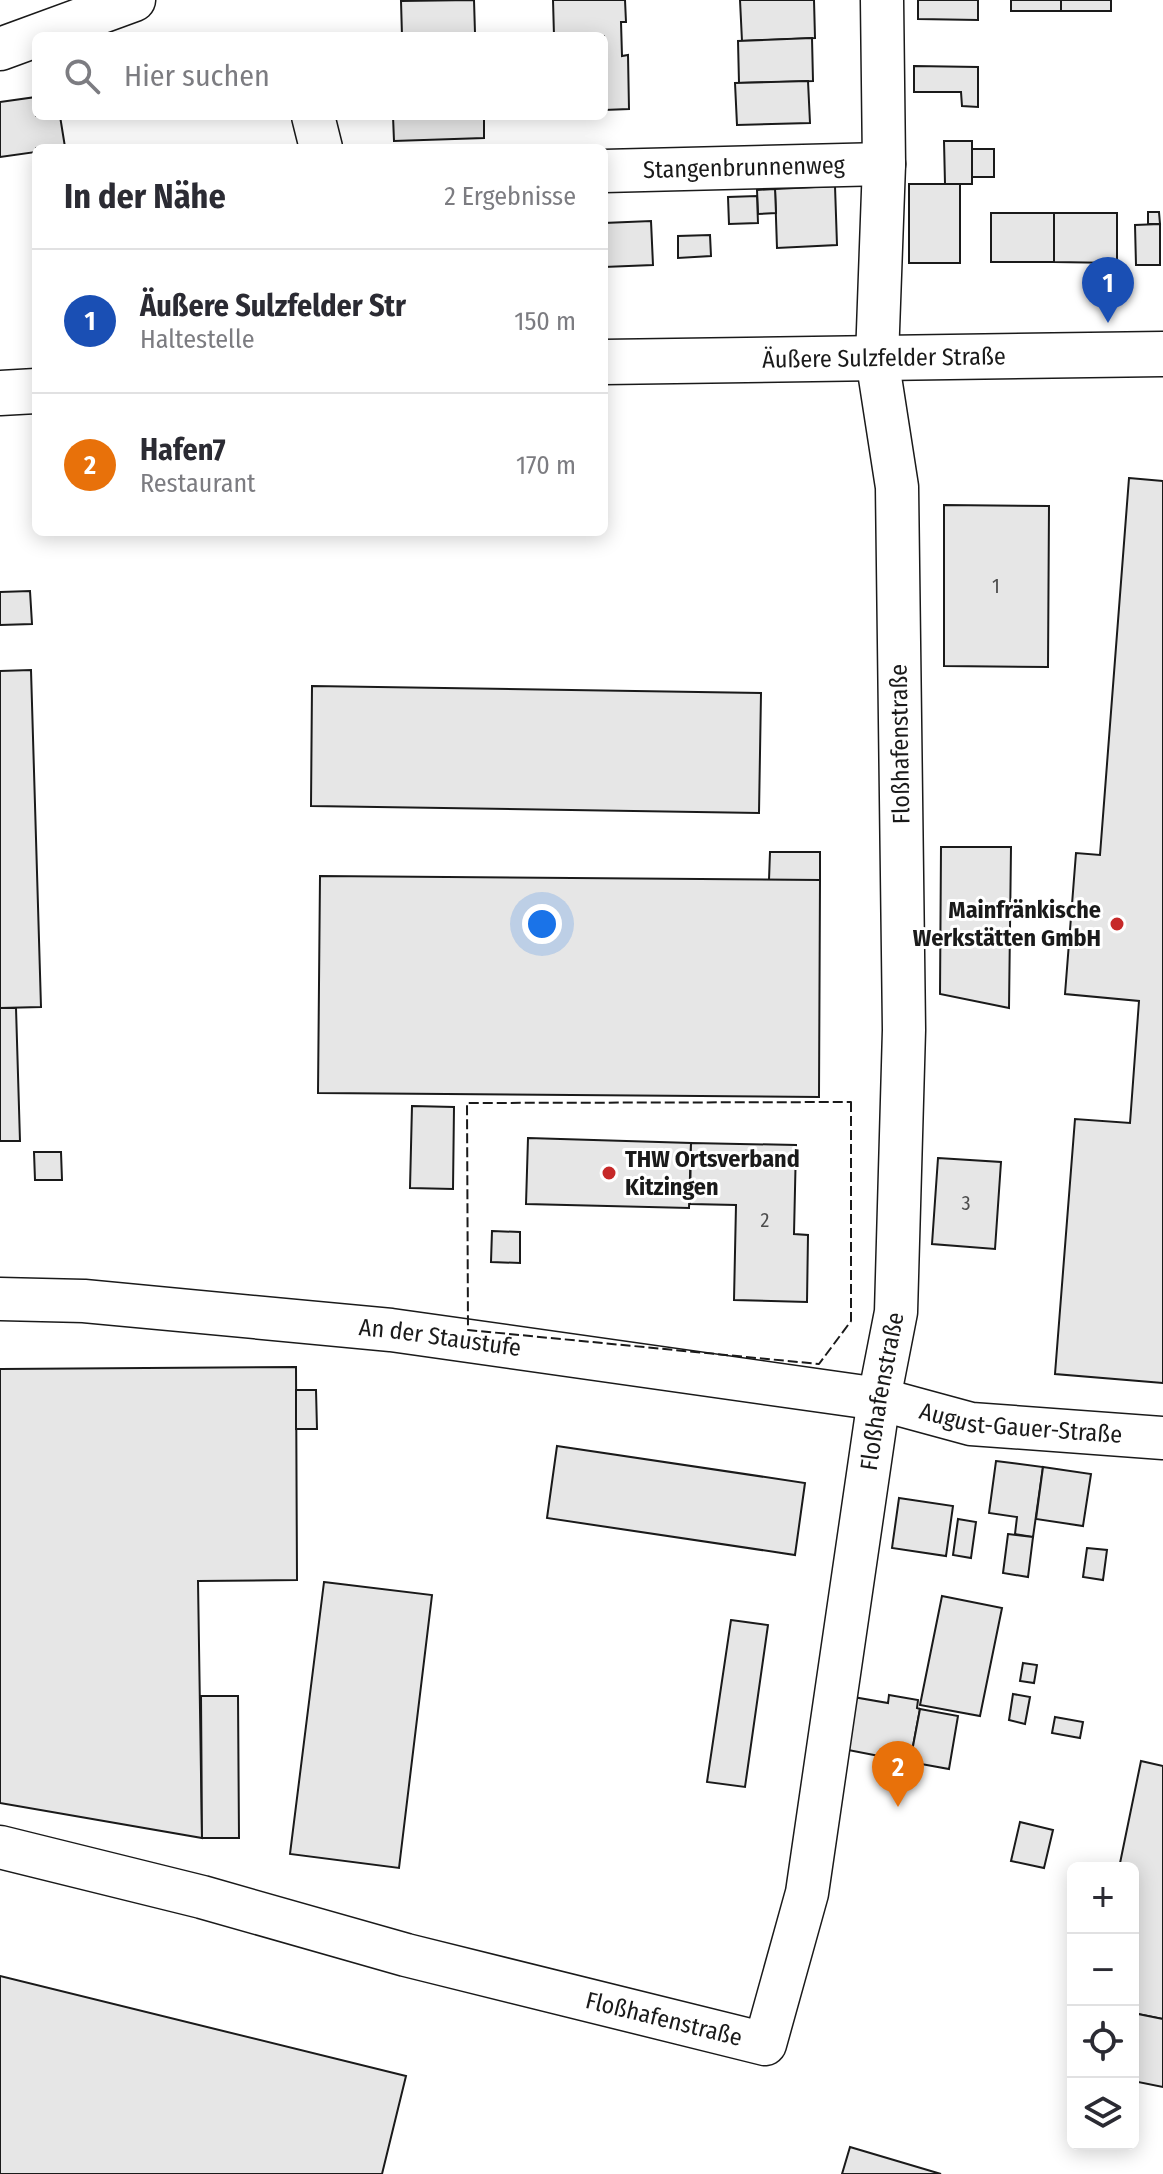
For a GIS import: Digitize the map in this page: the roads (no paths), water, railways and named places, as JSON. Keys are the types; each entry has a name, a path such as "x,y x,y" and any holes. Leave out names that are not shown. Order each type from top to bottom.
{"main road":[{"name":"Äußere Sulzfelder Straße","path":"608,362 1163,354"},
{"path":"0,393 32,391"}],"street":[{"path":"35,32 134,0"},
{"path":"877,358 884,164 882,0"},
{"path":"4,42 32,33"},
{"path":"314,120 320,144"},
{"name":"Stangenbrunnenweg","path":"608,171 884,164"},
{"name":"Floßhafenstraße","path":"0,1847 202,1897 406,1955 765,2044 807,1893 879,1399 896,1312 904,1030 897,487 877,358"},
{"name":"An der Staustufe","path":"0,1299 84,1301 391,1330 879,1399"},
{"name":"August-Gauer-Straße","path":"879,1399 971,1424 1163,1438"}],"place":[{"name":"Äußere Sulzfelder Str","path":"1108,323"},
{"name":"Mainfränkische Werkstätten GmbH","path":"1117,924"},
{"name":"THW Ortsverband Kitzingen","path":"609,1173"},
{"name":"Hafen7","path":"898,1807"}]}
